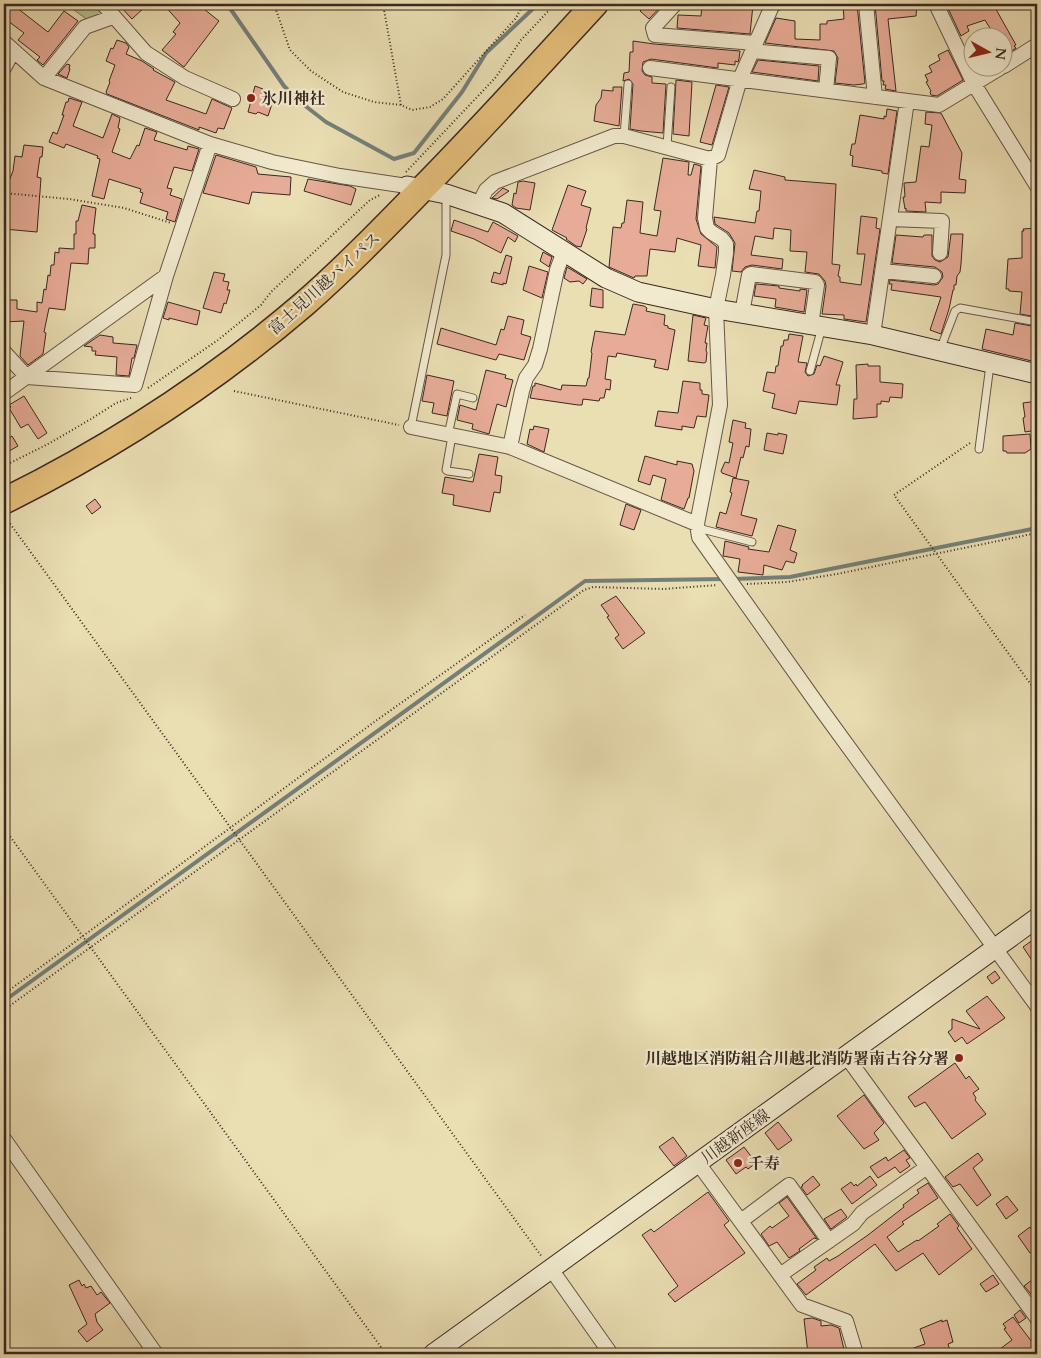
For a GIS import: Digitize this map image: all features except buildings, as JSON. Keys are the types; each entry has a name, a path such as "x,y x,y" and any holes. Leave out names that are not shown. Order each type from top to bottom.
{"highway":[{"name":"富士見川越バイパス","path":"4,484 40,466 108,427 175,384 278,306 318,272 408,186 577,4"},
{"name":"富士見川越バイパス","path":"4,501 46,480 157,414 225,367 289,316 341,270 408,186 489,120 595,4"}],"main road":[{"path":"408,186 480,204 511,217 606,278 621,286 647,294 716,309 873,335 1037,374"},
{"name":"川越新座線","path":"433,1354 1037,918"}],"street":[{"path":"104,4 113,18 146,53 185,78 233,99"},
{"path":"675,4 653,28 655,35 829,58 826,90"},
{"path":"480,204 486,190 495,182 614,136 624,136 667,146 710,159 718,155 740,79 773,4"},
{"path":"866,4 875,97"},
{"path":"936,4 974,84 1037,186"},
{"path":"44,78 85,27 113,18"},
{"path":"1014,59 1037,45"},
{"path":"4,68 8,47 44,78 210,144 272,162 340,176 408,186"},
{"path":"650,68 939,105 984,78"},
{"path":"873,335 907,101"},
{"path":"4,352 27,377 135,385 166,276 210,144"},
{"path":"710,159 705,218 707,228 726,244 724,275 716,309 720,405 697,526 699,537 823,712 1037,1006"},
{"path":"890,219 942,221 940,253"},
{"path":"510,447 522,391 526,378 535,366 557,270 564,251"},
{"path":"883,271 934,276"},
{"path":"742,313 749,275 751,274 815,282 817,285 817,326"},
{"path":"4,393 166,276"},
{"path":"411,427 510,447 697,526"},
{"path":"846,1056 1037,1318"},
{"path":"4,1139 156,1354"},
{"path":"698,1163 802,1305 846,1321 856,1354"},
{"path":"780,1274 853,1224 862,1213 927,1167"},
{"path":"741,1221 789,1185 828,1241"},
{"path":"551,1269 611,1354"}],"lane":[{"path":"624,136 628,84"},
{"path":"667,146 671,87"},
{"path":"411,427 446,255 446,194"},
{"path":"940,350 955,311 960,308 1037,322"},
{"path":"810,371 817,326"},
{"path":"978,449 990,363"},
{"path":"470,474 446,470 457,394 473,398"},
{"path":"697,526 752,542"}],"path":[{"path":"274,4 290,50 311,70 343,92 374,102 401,106 412,110 430,107 443,99 516,18 523,4"},
{"path":"383,4 401,106"},
{"path":"142,392 218,340 261,305 271,292 370,200 408,186 496,77 521,40 555,4"},
{"path":"4,193 69,199 124,208 183,226"},
{"path":"234,391 411,427"},
{"path":"4,466 48,444 116,403 136,396"},
{"path":"980,436 894,495 1037,693"},
{"path":"4,515 551,1269"},
{"path":"4,1010 584,590 593,588 664,589 787,582 838,574 1037,533"},
{"path":"4,994 377,720 525,615"},
{"path":"4,828 386,1354"}],"green space":[{"path":"66,4 97,4 103,16 89,21"}],"waterway":[{"path":"227,4 284,86 299,101 326,122 394,159 414,153 462,92 486,53 538,4"},
{"path":"732,579 790,577 1037,528"},
{"path":"4,1001 585,581 725,579"}],"place":[{"name":"氷川神社","path":"251,98"},
{"name":"川越地区消防組合川越北消防署南古谷分署","path":"959,1058"},
{"name":"千寿","path":"738,1163"}]}
